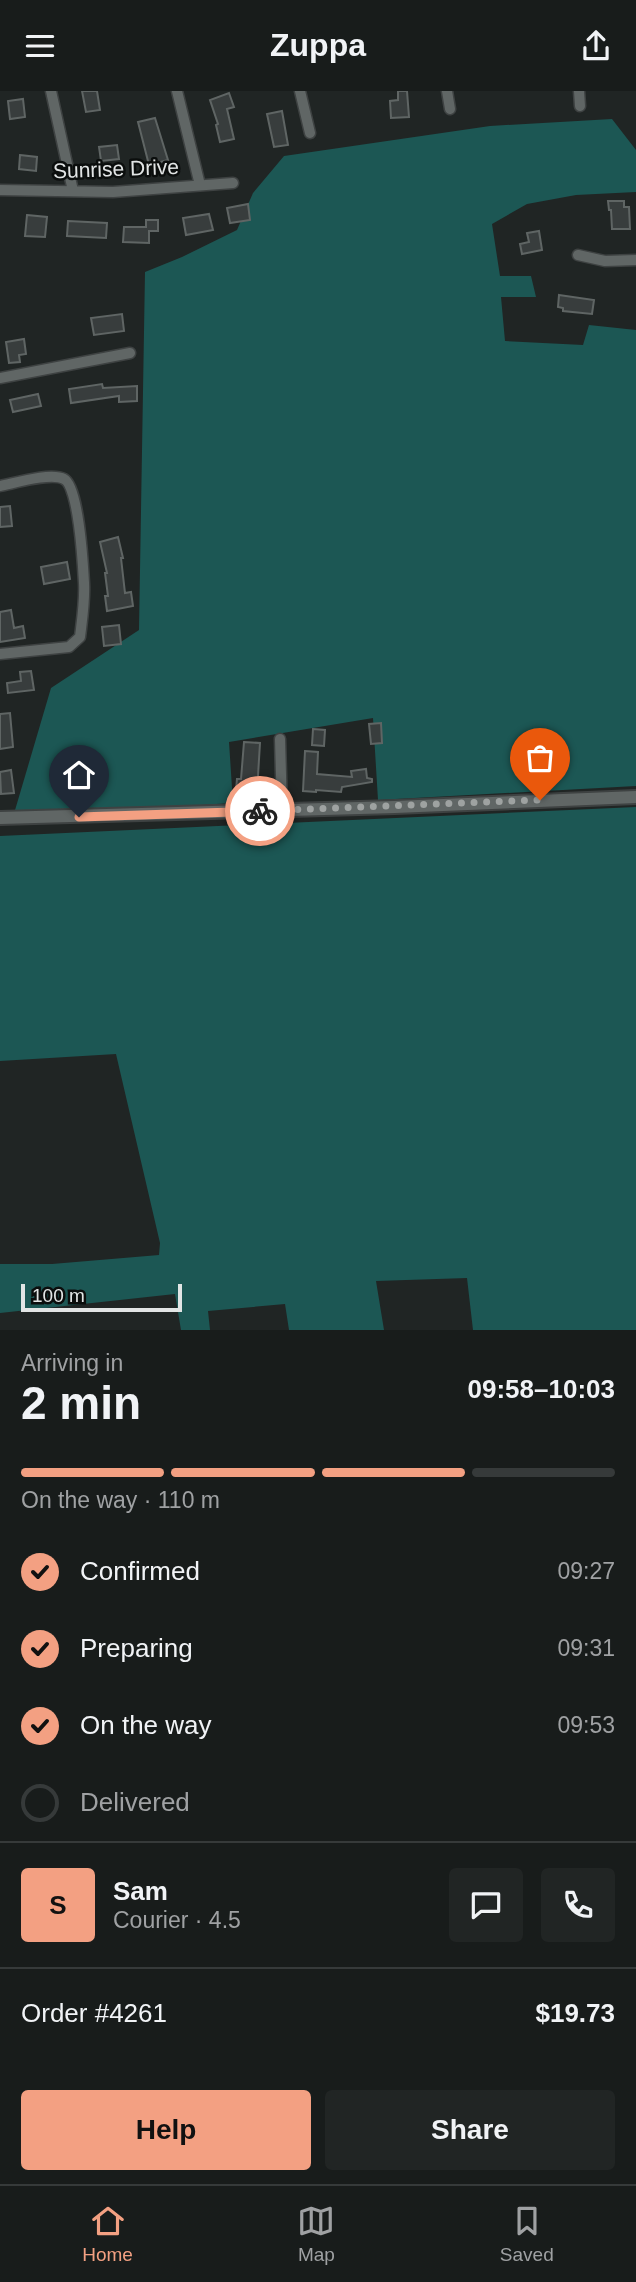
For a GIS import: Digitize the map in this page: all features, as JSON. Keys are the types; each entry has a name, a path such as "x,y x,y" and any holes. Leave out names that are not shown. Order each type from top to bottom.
{"street":[{"path":"51,91 73,191"},
{"path":"177,91 200,185"},
{"path":"300,91 310,133"},
{"path":"447,91 450,109"},
{"path":"579,91 580,106"},
{"name":"Sunrise Drive","path":"0,190 124,191 233,183"},
{"path":"578,255 605,261 636,260"},
{"path":"0,378 130,353"},
{"path":"0,486 50,477 65,479 74,495 77,509 84,584 80,638 69,647 0,654"},
{"path":"280,739 282,811"},
{"path":"0,818 282,811 636,797"}],"shaded area":[{"path":"612,119 636,150 636,192 576,195 527,204 492,224 500,276 531,276 536,297 501,297 505,341 583,345 589,325 636,330 636,786 378,800 373,718 229,742 233,803 13,817 51,688 139,630 145,272 237,230 253,193 284,156 490,126"},
{"path":"636,807 636,1330 473,1330 467,1278 376,1281 384,1330 289,1330 285,1304 208,1311 210,1330 181,1330 175,1294 0,1313 0,1264 52,1264 159,1255 160,1243 116,1054 0,1061 0,836"}],"building":[{"path":"82,91 97,91 100,110 86,112"},
{"path":"398,91 407,91 409,117 391,118 390,101 398,100"},
{"path":"229,93 234,107 227,109 234,139 220,142 218,124 210,100"},
{"path":"23,99 25,117 10,119 8,101"},
{"path":"282,111 288,145 274,147 267,114"},
{"path":"155,118 168,160 149,165 138,122"},
{"path":"117,145 119,159 101,161 99,147"},
{"path":"20,155 37,157 36,171 19,169"},
{"path":"608,201 624,201 624,207 629,207 630,229 612,229"},
{"path":"248,204 250,220 230,223 227,208"},
{"path":"209,214 213,230 186,235 183,218"},
{"path":"27,215 47,217 45,237 25,236"},
{"path":"146,220 158,220 158,231 149,231 149,243 123,242 124,227 146,227"},
{"path":"68,221 107,223 106,238 67,236"},
{"path":"539,231 542,250 522,254 520,244 529,242 527,233"},
{"path":"559,295 594,300 592,314 563,311 563,308 558,307"},
{"path":"122,314 124,331 94,335 91,318"},
{"path":"24,339 26,354 19,355 20,362 9,363 6,342"},
{"path":"102,384 103,388 137,386 137,401 119,402 119,396 71,403 69,389"},
{"path":"38,394 41,406 13,412 10,400"},
{"path":"10,506 12,526 0,527 0,507"},
{"path":"118,537 123,558 125,593 131,592 133,606 107,611 107,573 100,542"},
{"path":"67,562 70,579 44,584 41,567"},
{"path":"11,610 14,628 23,626 25,638 0,642 0,612"},
{"path":"119,625 121,644 104,646 102,627"},
{"path":"31,671 34,690 8,693 7,683 21,681 20,672"},
{"path":"10,713 13,747 0,749 0,714"},
{"path":"381,723 382,743 371,744 369,724"},
{"path":"313,729 325,730 324,746 312,745"},
{"path":"244,742 260,743 257,792 236,790 237,779 241,779"},
{"path":"305,751 318,752 317,774 352,777 351,771 366,769 367,778 372,779 372,782 342,787 341,792 303,791"},
{"path":"11,770 14,793 1,794 0,772"}],"way so far":[{"path":"260,811 540,800"}],"route":[{"path":"79,817 260,811"}]}
